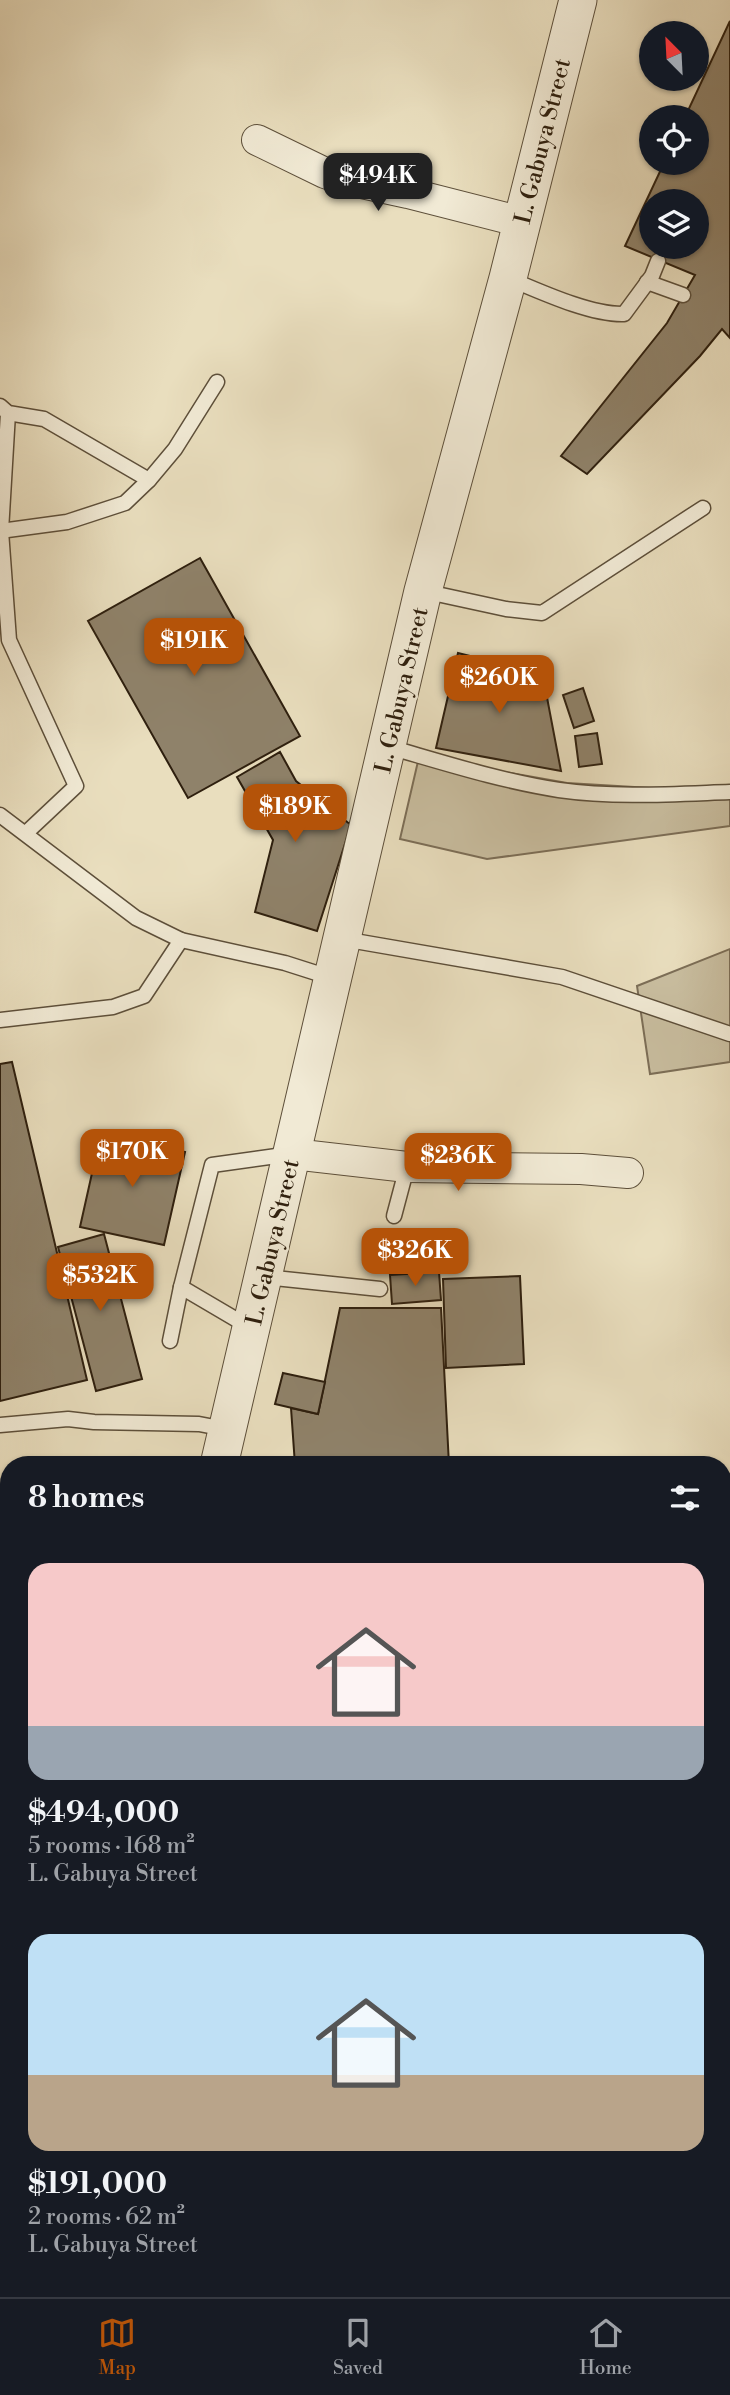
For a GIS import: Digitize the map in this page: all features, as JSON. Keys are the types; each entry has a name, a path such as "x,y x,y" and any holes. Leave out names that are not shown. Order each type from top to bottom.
{"street":[{"name":"L. Gabuya Street","path":"221,1456 424,592 508,278 578,0"},
{"path":"257,140 339,178 522,222"},
{"path":"293,1154 407,1167 582,1169 628,1174"}],"lane":[{"path":"508,278 553,297 611,314 624,314 658,261"},
{"path":"647,282 684,295"},
{"path":"1,531 67,522 125,502 149,480 175,449 217,382"},
{"path":"26,833 76,786 9,640 1,531 4,409 44,419 149,480"},
{"path":"424,592 506,609 542,613 703,508"},
{"path":"388,751 512,782 563,790 609,793 730,792"},
{"path":"0,815 136,918 181,940 285,963 334,978"},
{"path":"343,939 562,977 730,1034"},
{"path":"0,1020 113,1007 144,996 181,940"},
{"path":"170,1341 212,1165 293,1154"},
{"path":"394,1216 407,1167"},
{"path":"264,1277 380,1289"},
{"path":"181,1287 251,1328"},
{"path":"0,1425 68,1419 199,1424 227,1429"}],"shaded area":[{"path":"419,757 567,783 668,789 730,786 730,826 487,859 400,839"},
{"path":"730,949 730,1062 650,1074 637,986"}],"building":[{"path":"730,21 730,338 722,329 700,356 587,474 561,456 667,323 695,275 656,259 709,259 709,189 652,189 658,175 709,175 709,105 691,105 697,91 709,91 709,66"},
{"path":"639,216 639,252 625,246"},
{"path":"200,558 300,736 188,798 88,621"},
{"path":"458,653 534,672 545,687 561,771 436,748"},
{"path":"583,688 594,721 574,728 563,695"},
{"path":"597,733 602,764 579,767 575,736"},
{"path":"280,752 296,781 351,825 317,931 255,912 273,840 237,777"},
{"path":"12,1062 87,1380 0,1401 0,1064"},
{"path":"101,1133 185,1152 164,1245 80,1227"},
{"path":"104,1234 142,1379 96,1391 58,1247"},
{"path":"439,1272 441,1300 392,1304 390,1275"},
{"path":"520,1276 524,1364 446,1368 443,1279"},
{"path":"340,1308 441,1308 449,1456 294,1456 291,1408 318,1414"},
{"path":"283,1373 325,1382 318,1414 275,1404"}]}
